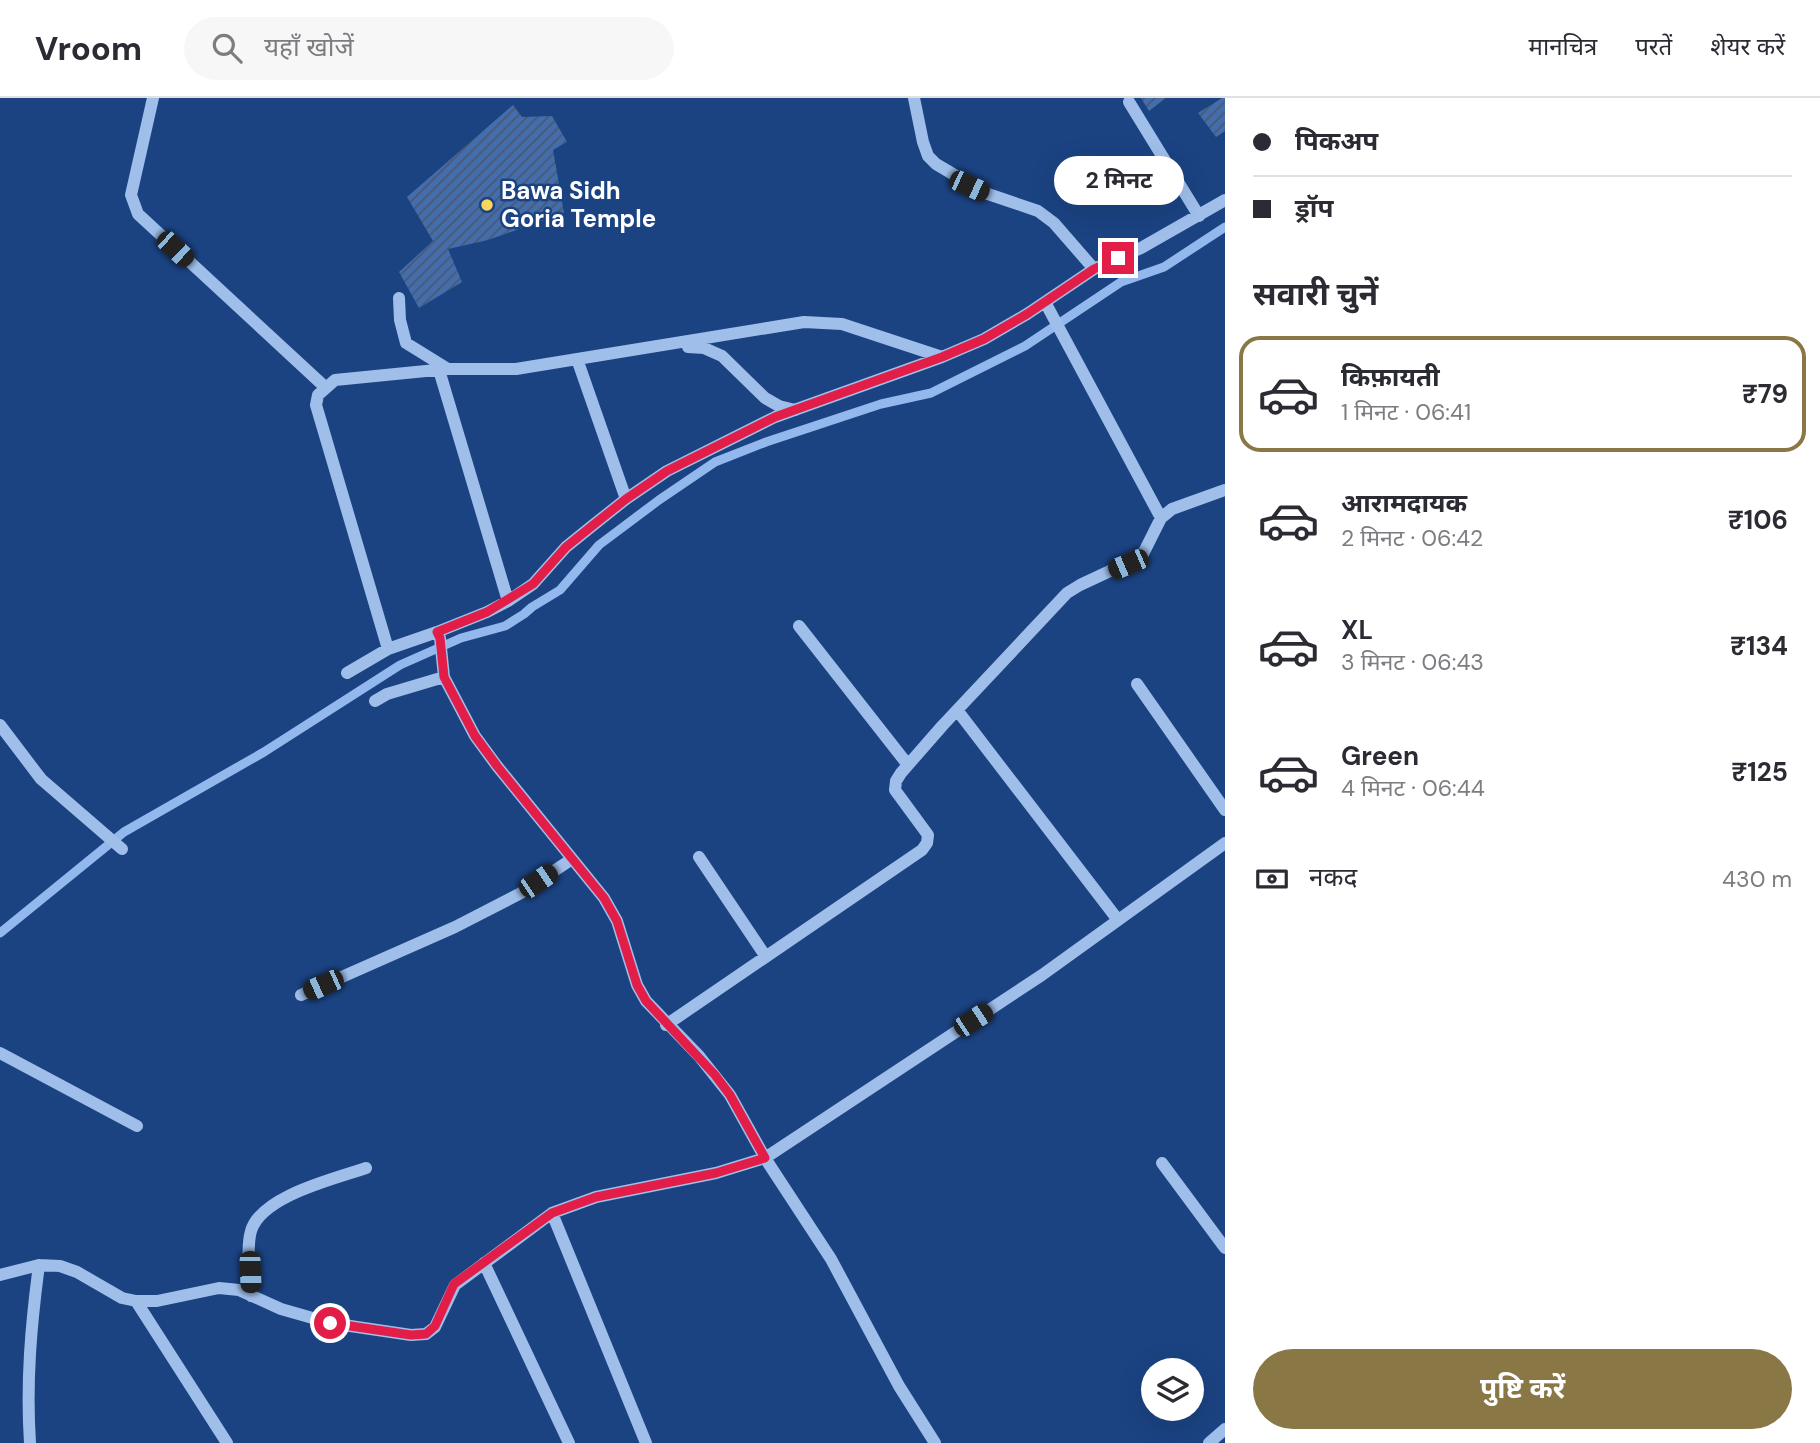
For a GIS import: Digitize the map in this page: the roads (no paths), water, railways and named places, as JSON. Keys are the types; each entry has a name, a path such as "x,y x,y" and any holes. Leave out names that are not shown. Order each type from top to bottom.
{"street":[{"path":"153,98 131,195 138,215 325,387"},
{"path":"914,98 923,142 928,156 936,164 985,193 1038,211 1054,223 1094,269"},
{"path":"1129,102 1199,216"},
{"path":"347,673 388,649 438,635 508,601 533,584 566,547 626,499 667,471 775,417 942,357 984,339 1094,269 1141,248 1225,200"},
{"path":"399,298 400,320 406,343 444,369 508,601"},
{"path":"1045,302 1161,518"},
{"path":"388,649 316,405 318,395 335,380 444,369 516,369 804,322 842,324 942,357"},
{"path":"670,345 704,348 722,356 765,398 779,406 795,410"},
{"path":"577,359 626,499"},
{"path":"666,1025 922,850 928,835 895,790 896,781 908,765 1067,593 1080,584 1142,556 1161,518 1172,509 1225,490"},
{"path":"800,626 908,765"},
{"path":"438,635 443,672 475,736 604,898 617,921 637,985 646,1001 715,1075 730,1095 765,1158 813,1228 899,1387 935,1443"},
{"path":"375,701 443,672"},
{"path":"1137,684 1225,810"},
{"path":"957,710 1118,920"},
{"path":"0,725 41,779 122,849"},
{"path":"0,1275 39,1265 60,1266 77,1272 122,1298 136,1301 157,1301 219,1288 239,1290 281,1309 330,1323 411,1335 426,1334 435,1326 454,1284 552,1213 596,1197 716,1173 765,1158 1042,975 1225,842"},
{"path":"699,857 766,957"},
{"path":"302,995 455,927 521,893 572,859"},
{"path":"0,1053 137,1126"},
{"path":"1162,1163 1225,1248"},
{"path":"251,1296 250,1232 256,1219 268,1207 292,1195 366,1168"},
{"path":"552,1213 646,1443"},
{"path":"484,1263 569,1443"},
{"path":"30,1443 28,1363 39,1265"},
{"path":"136,1301 227,1443"},
{"path":"1209,1443 1225,1429"}],"waterway":[{"path":"0,933 124,832 264,752 400,665 461,638 505,626 524,614 560,590 599,545 715,462 881,404 931,393 1025,346 1121,282 1164,267 1225,227"}],"place":[{"name":"Bawa Sidh Goria Temple","path":"487,205"}]}
